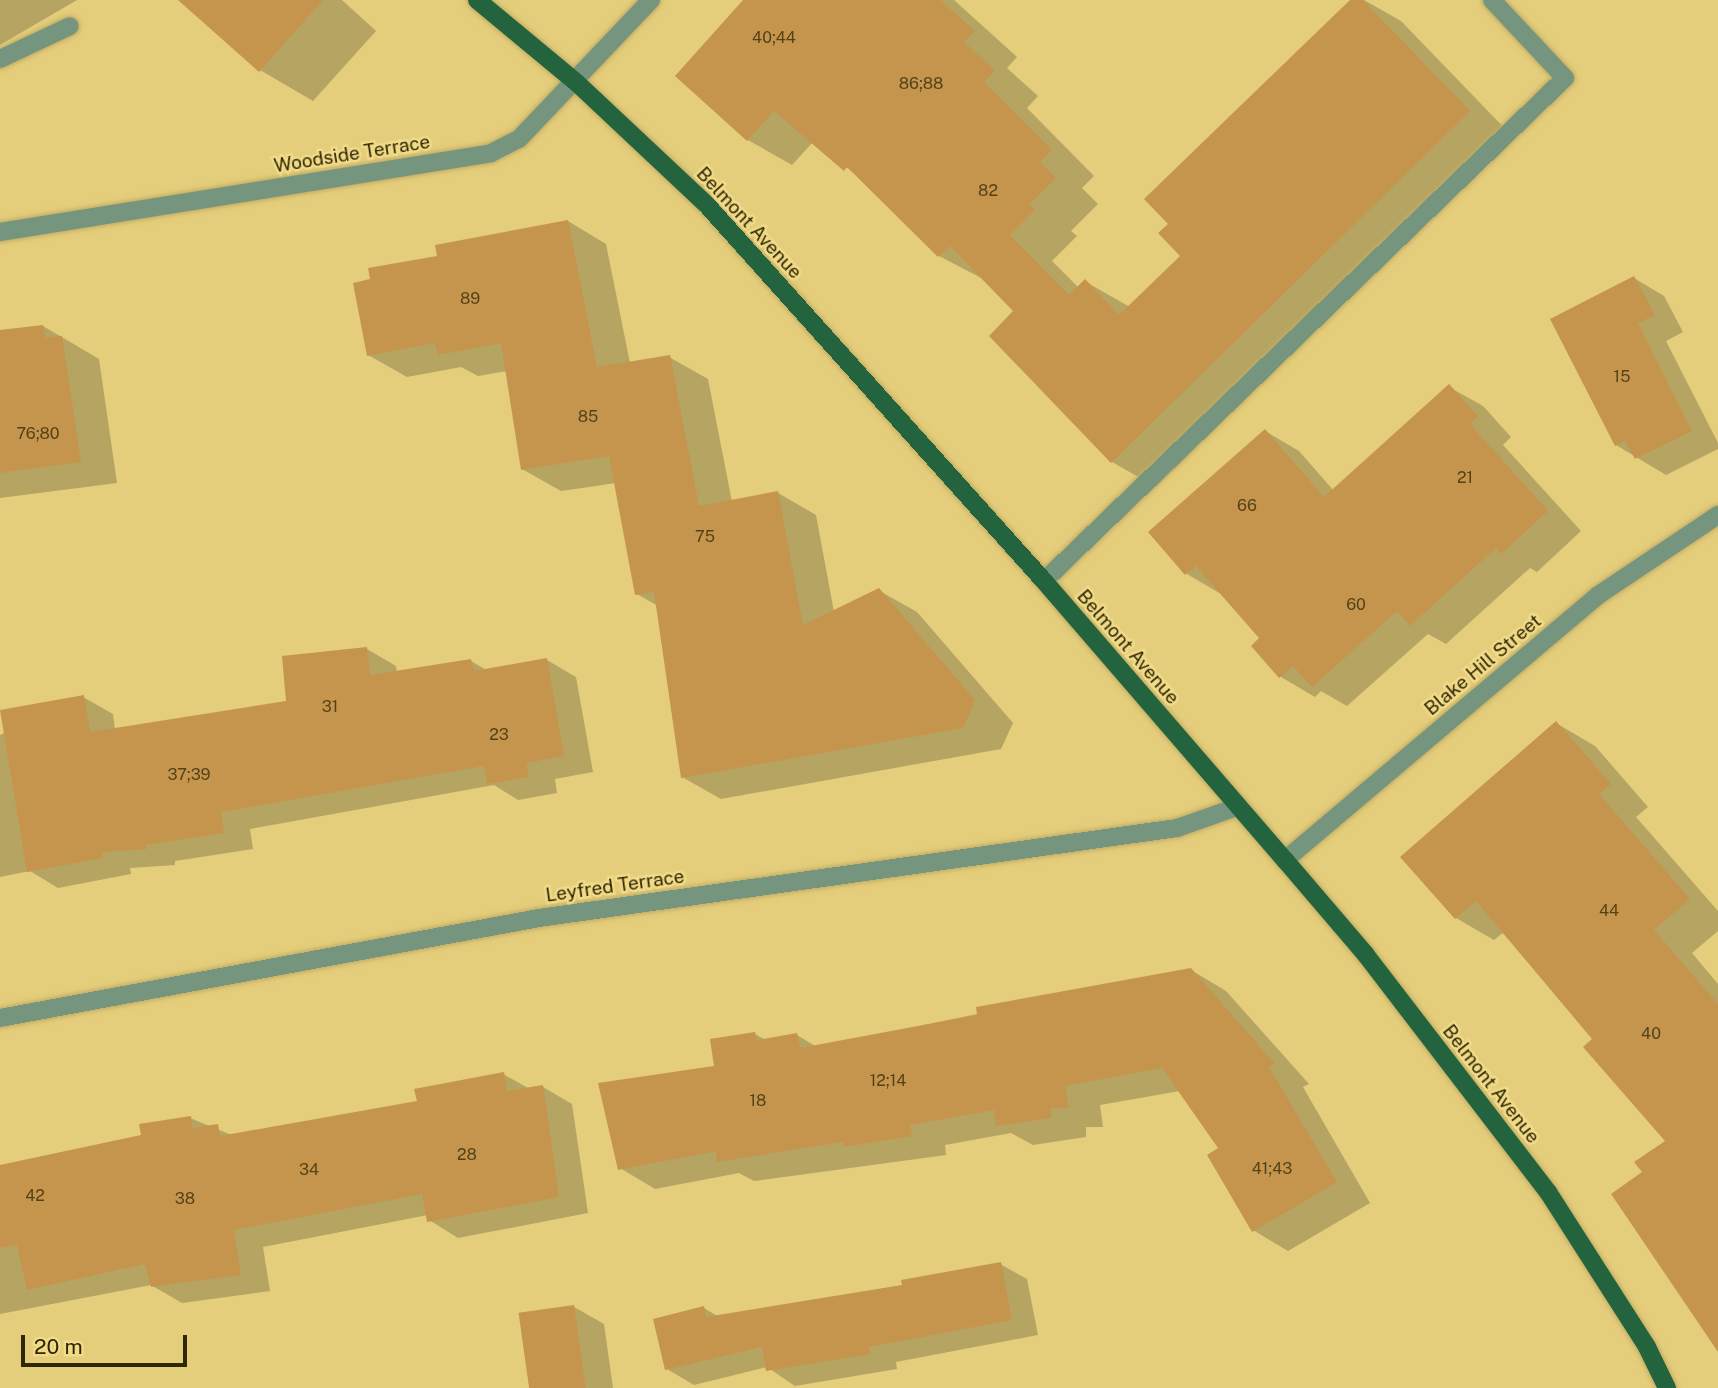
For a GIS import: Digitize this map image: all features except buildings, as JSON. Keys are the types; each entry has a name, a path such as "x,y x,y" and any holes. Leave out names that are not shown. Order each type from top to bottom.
{"main road":[{"name":"Belmont Avenue","path":"477,0 577,83 706,204 1044,581 1285,860 1366,955 1548,1192 1647,1347 1667,1388"}],"street":[{"name":"Woodside Terrace","path":"0,232 491,153 519,139 577,83 651,0"},
{"path":"1044,581 1565,78 1492,0"},
{"path":"0,60 70,26"},
{"name":"Blake Hill Street","path":"1285,860 1597,596 1718,515"},
{"name":"Leyfred Terrace","path":"0,1018 539,918 1177,828 1237,807"}]}
